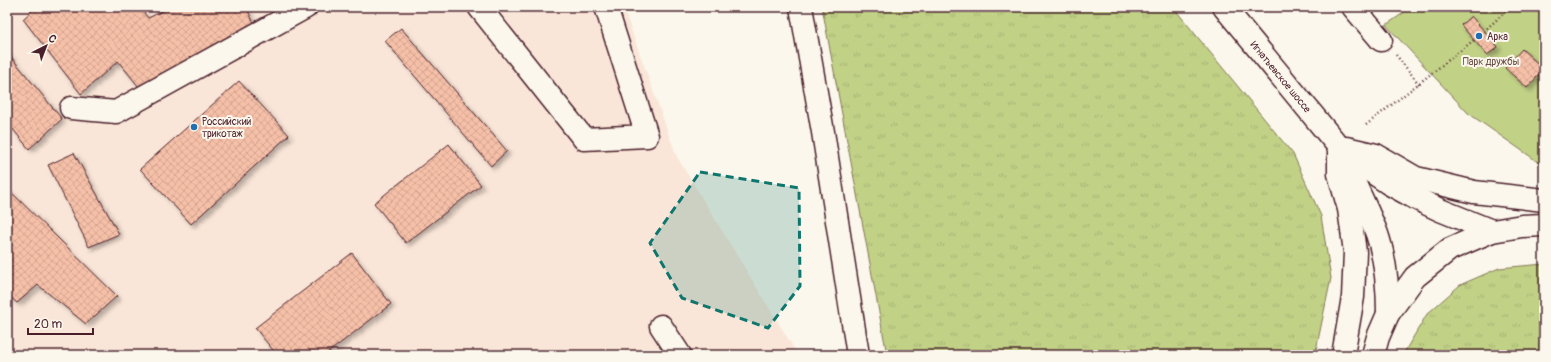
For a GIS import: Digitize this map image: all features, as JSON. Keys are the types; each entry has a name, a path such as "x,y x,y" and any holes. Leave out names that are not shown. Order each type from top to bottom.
{"main road":[{"path":"71,108 116,112 306,7"},
{"path":"479,7 584,139 647,136 606,7"},
{"path":"801,7 823,132 858,355"},
{"name":"Игнатьевское шоссе","path":"1224,7 1338,147"},
{"path":"1353,7 1388,46"},
{"path":"1338,147 1376,155 1416,178 1474,192 1544,200"},
{"path":"1338,147 1363,166 1415,198 1492,231"},
{"path":"1338,147 1377,235 1386,272 1388,314"},
{"path":"1338,147 1339,174 1349,210 1355,252 1353,297 1343,355"},
{"path":"1373,355 1378,337 1388,314 1415,277 1450,249 1492,231 1522,226 1544,225"},
{"path":"661,326 680,355"}],"path":[{"path":"1484,31 1511,7"},
{"path":"1544,29 1539,41 1544,52"},
{"path":"1366,124 1474,40"},
{"path":"1388,46 1419,84"}],"highlighted area":[{"path":"700,172 799,188 800,286 768,328 682,298 650,243"}],"shaded area":[{"path":"7,7 623,7 677,157 798,355 7,355"}],"green space":[{"path":"822,7 1173,7 1293,154 1321,216 1331,278 1315,355 887,355"},
{"name":"Парк дружбы","path":"1412,7 1544,7 1544,166 1468,113 1386,25"},
{"path":"1544,264 1544,355 1404,355 1427,314 1460,285 1499,268"}],"building":[{"path":"36,7 139,7 148,18 171,7 246,7 256,27 139,87 118,61 81,94 23,19"},
{"name":"Арка","path":"1471,16 1498,47 1487,55 1461,25"},
{"path":"401,28 507,151 491,166 385,41"},
{"path":"1522,49 1544,69 1527,88 1505,68"},
{"path":"7,52 62,119 29,149 7,122"},
{"path":"239,81 289,135 191,224 140,169"},
{"path":"449,144 481,185 406,243 374,203"},
{"path":"74,153 119,234 89,247 48,165"},
{"path":"7,188 117,296 86,324 38,285 17,303 7,294"},
{"path":"352,253 391,304 325,355 277,355 255,328"}],"place":[{"name":"Арка","path":"1479,36"},
{"name":"Российский трикотаж","path":"194,127"}]}
